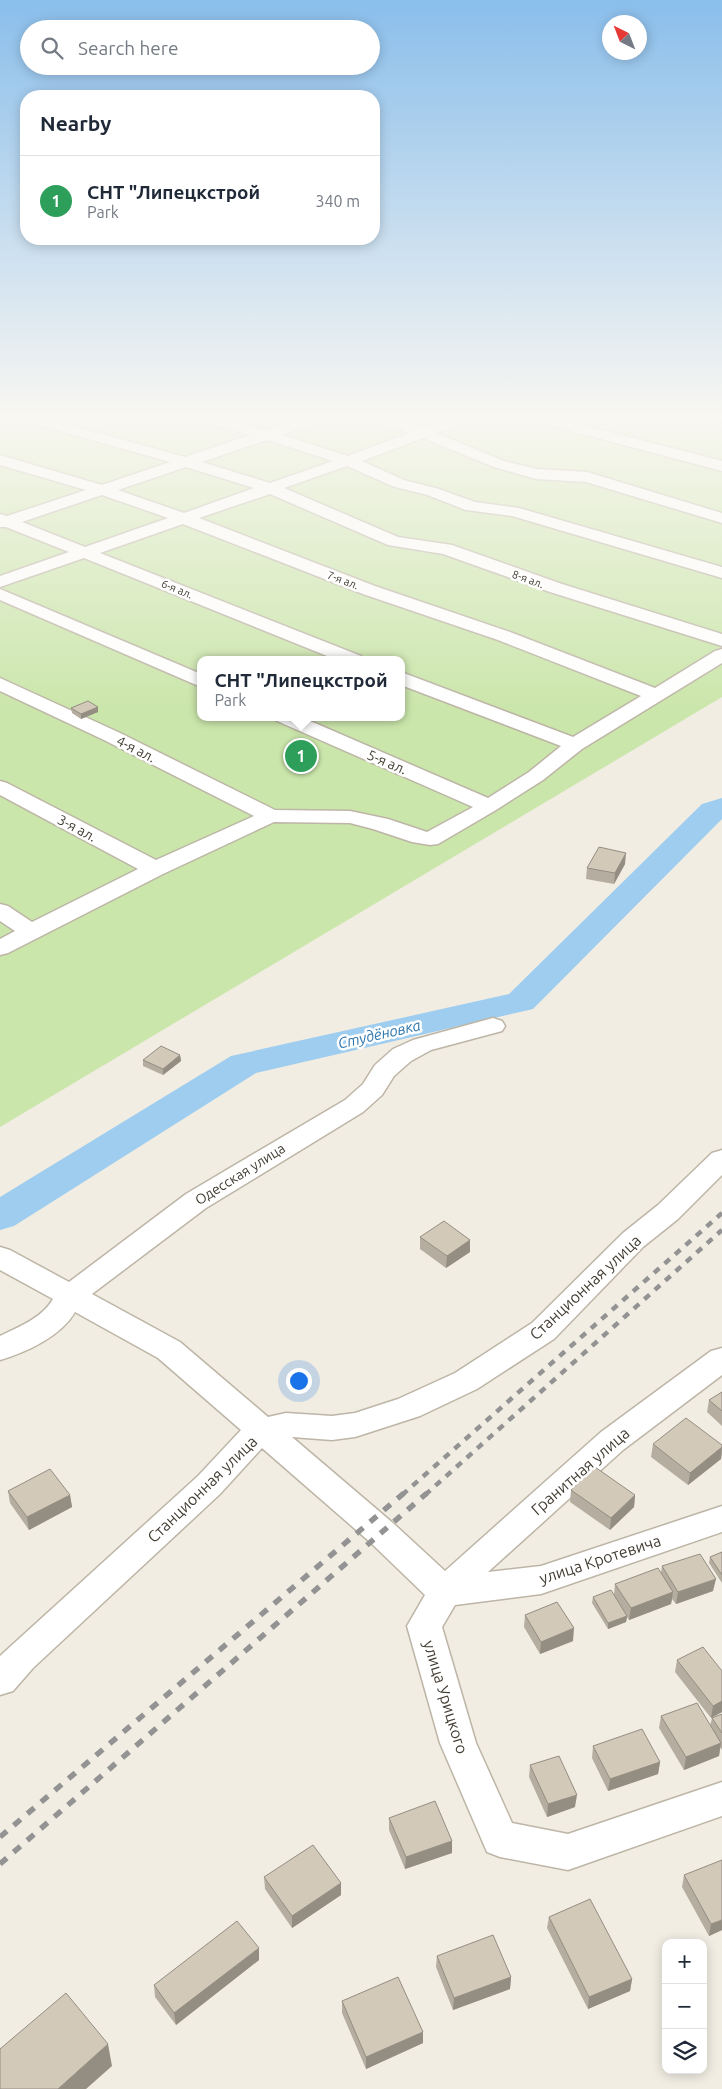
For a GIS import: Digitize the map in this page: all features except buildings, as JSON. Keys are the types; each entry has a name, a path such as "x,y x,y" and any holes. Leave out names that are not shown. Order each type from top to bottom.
{"street":[{"path":"3,521 27,513"},
{"name":"7-я ал.","path":"170,513 360,586 504,636 656,695"},
{"path":"0,582 196,513"},
{"name":"8-я ал.","path":"330,513 394,541 446,549 556,588 722,640"},
{"path":"518,513 585,531 722,573"},
{"path":"707,513 722,518"},
{"name":"6-я ал.","path":"3,521 86,552 344,656"},
{"path":"0,594 197,679"},
{"path":"0,948 155,868 271,816 350,817 380,824 412,836 430,839 489,806 536,776 575,745 722,654"},
{"path":"405,680 575,745"},
{"name":"4-я ал.","path":"0,684 111,736 271,816"},
{"name":"5-я ал.","path":"293,721 489,806"},
{"name":"3-я ал.","path":"0,787 155,868"},
{"path":"0,911 31,932"},
{"name":"Одесская улица","path":"0,1348 38,1330 59,1314 70,1296 196,1201 354,1106 373,1089 384,1071 402,1055 422,1045 493,1026"},
{"name":"Станционная улица","path":"0,1680 20,1657 209,1485 251,1440 264,1430 286,1425 332,1428 356,1425 409,1408 466,1381 543,1331 608,1264 668,1212 722,1159"},
{"path":"0,1257 168,1350 264,1430 382,1533 445,1592"},
{"name":"Гранитная улица","path":"445,1592 612,1441 722,1360"},
{"name":"улица Кротевича","path":"445,1592 541,1580 722,1519"},
{"name":"улица Урицкого","path":"445,1592 424,1626 458,1743 500,1838 568,1852 722,1799"}],"green space":[{"path":"0,513 722,513 722,697 0,1127"}],"waterway":[{"name":"Студёновка","path":"0,1216 244,1064 521,1002 713,811 722,807"}],"railway":[{"path":"402,1495 722,1213"},
{"path":"425,1495 722,1230"},
{"path":"0,1837 404,1493"},
{"path":"0,1864 427,1493"}],"place":[{"name":"СНТ \"Липецкстрой","path":"301,756"}]}
